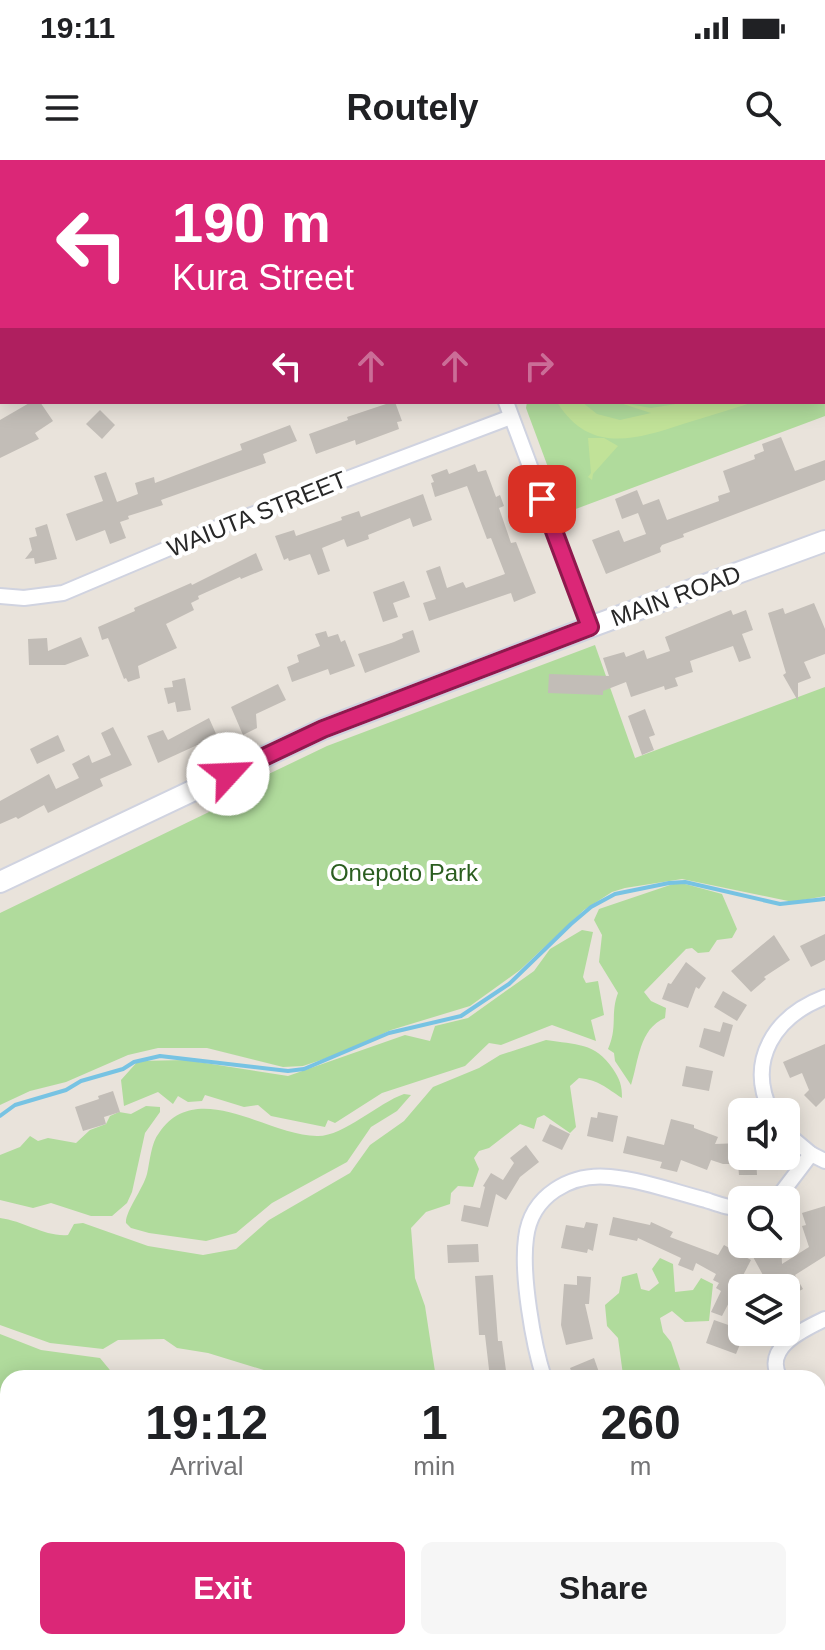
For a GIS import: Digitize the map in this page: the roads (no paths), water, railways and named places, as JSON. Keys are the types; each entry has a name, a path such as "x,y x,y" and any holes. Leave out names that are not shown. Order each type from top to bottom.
{"main road":[{"name":"MAIN ROAD","path":"0,882 323,729 825,541"}],"street":[{"path":"507,404 590,627"},
{"name":"WAIUTA STREET","path":"0,596 24,598 63,593 217,528 511,417"},
{"path":"766,1098 761,1071 766,1048 788,1017 804,1005 825,997"},
{"path":"800,1145 825,1161"},
{"path":"787,1186 811,1154"},
{"path":"541,1370 536,1353 528,1288 526,1237 535,1212 552,1191 577,1177 612,1177 728,1205"},
{"path":"776,1370 776,1360 783,1344 825,1319"}],"waterway":[{"path":"0,1116 15,1105 66,1090 81,1081 123,1069 134,1062 160,1056 288,1071 304,1069 389,1033 461,1016 509,984 591,907 615,894 685,882 780,904 825,899"}],"park label":[{"name":"Onepoto Park","path":"404,873"}]}
